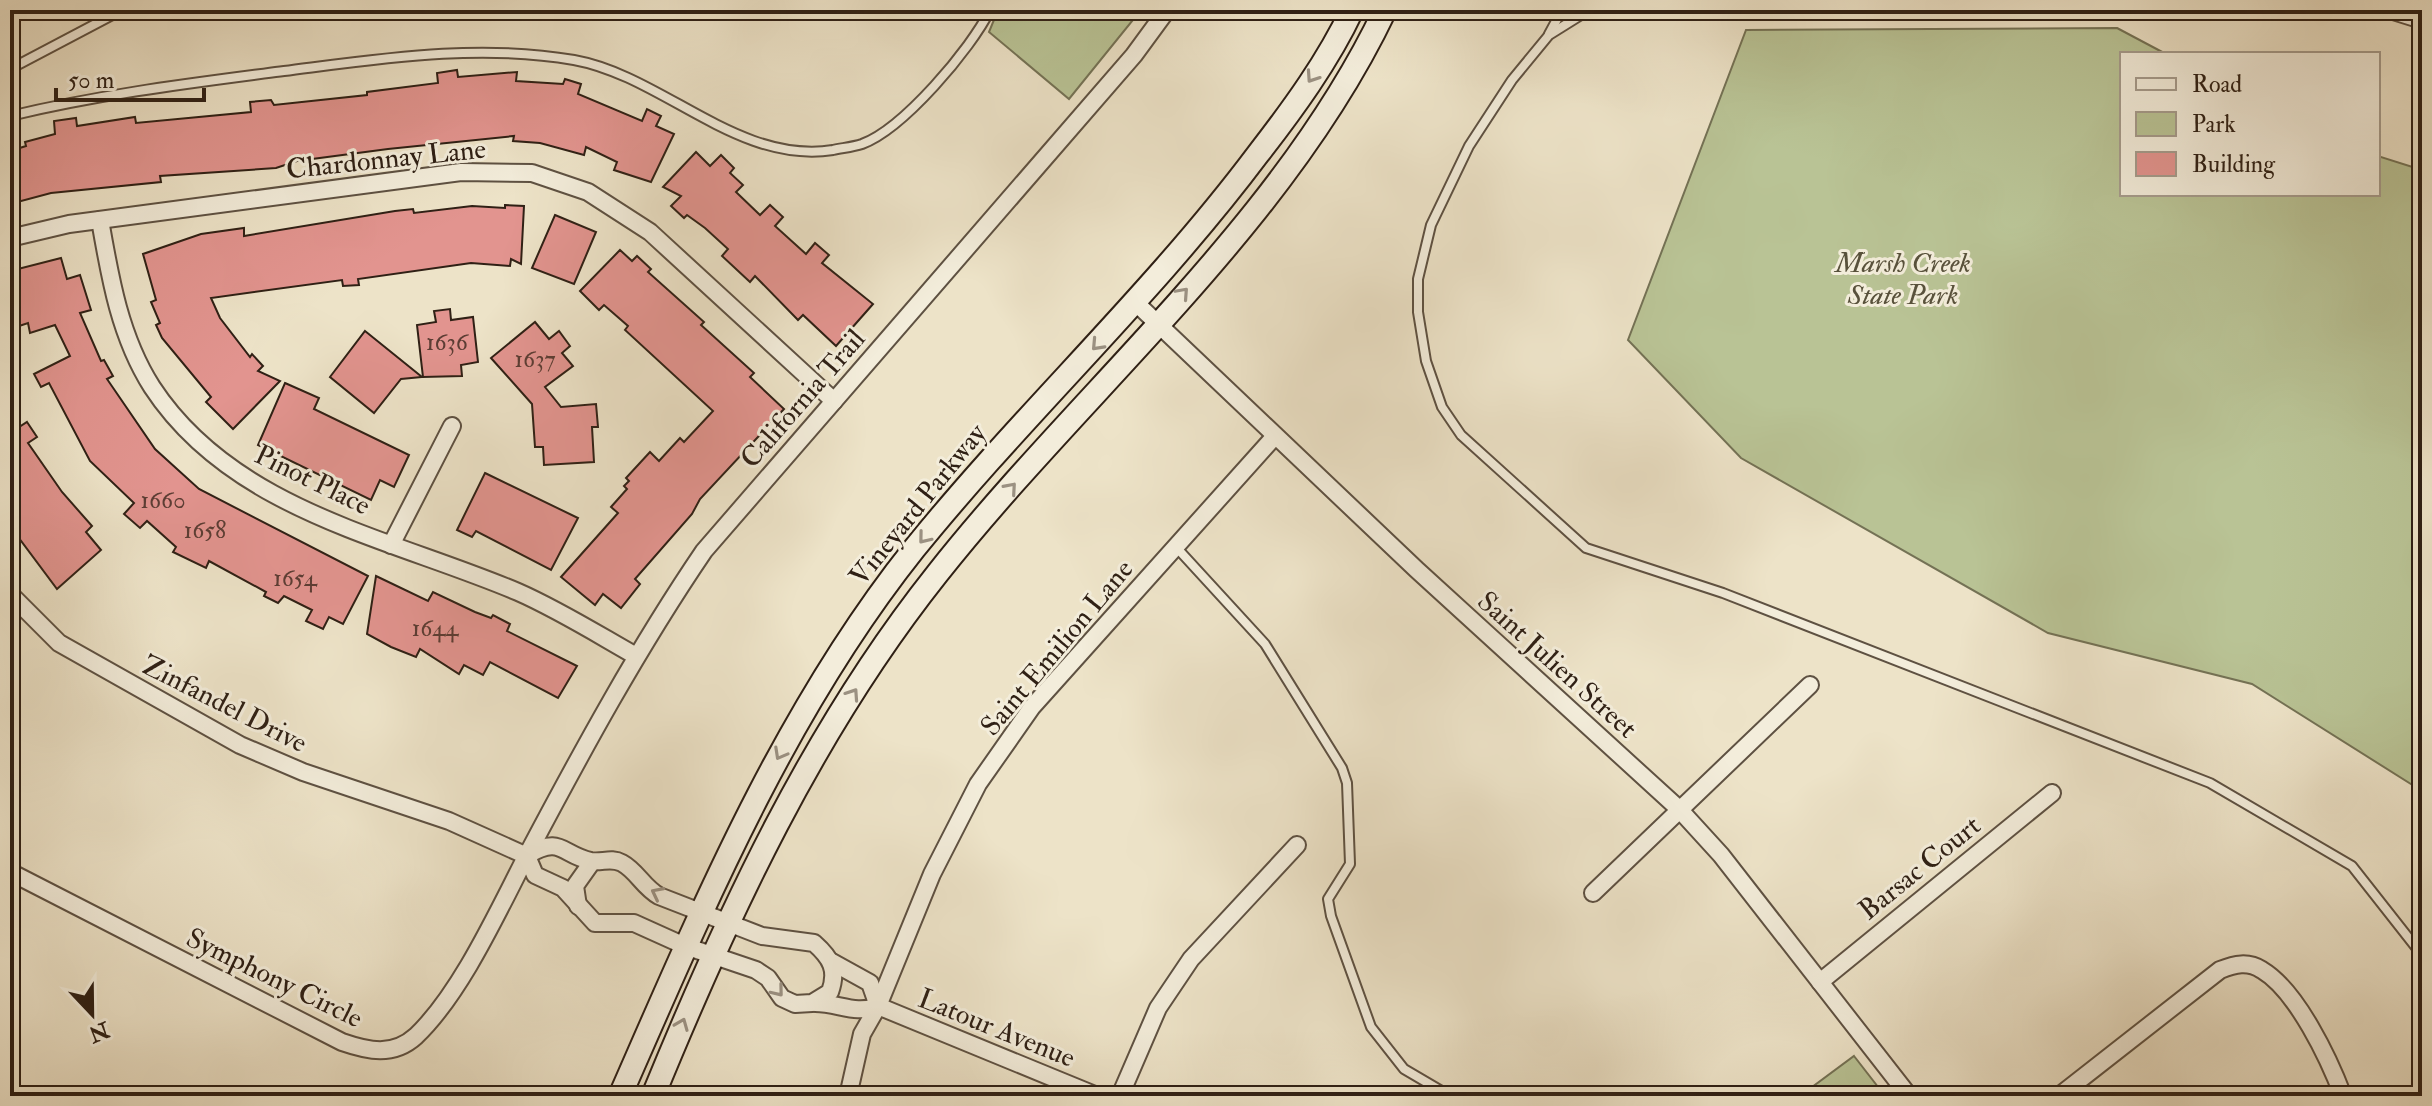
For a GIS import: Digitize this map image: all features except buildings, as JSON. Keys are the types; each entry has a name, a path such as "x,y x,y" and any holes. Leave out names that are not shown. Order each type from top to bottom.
{"street":[{"name":"California Trail","path":"527,856 636,656 704,551 1134,55 1167,10"},
{"name":"Vineyard Parkway","path":"620,1096 685,946 767,779 816,690 860,623 911,553 987,462 1136,303 1227,196 1277,129 1341,33 1352,10"},
{"path":"653,1096 711,956 759,855 844,708 904,618 937,574 1249,217 1304,145 1369,44 1385,10"},
{"path":"2390,10 2422,20"},
{"name":"Chardonnay Lane","path":"10,238 100,220 461,172 532,173 588,192 650,232 834,401"},
{"name":"Pinot Place","path":"100,220 115,303 152,387 183,426 254,484 391,545 519,593 636,656"},
{"name":"Saint Julien Street","path":"1136,303 1275,436 1679,809 1721,855 1909,1096"},
{"path":"391,545 452,426"},
{"name":"Saint Emilion Lane","path":"848,1096 862,1034 878,1006 932,874 978,784 1032,707 1275,436"},
{"name":"Zinfandel Drive","path":"10,594 59,643 240,745 303,772 449,821 527,856 535,875 563,888 595,923 634,923 685,946"},
{"path":"1593,893 1810,685"},
{"name":"Barsac Court","path":"1820,982 2052,793"},
{"path":"527,856 543,846 552,845 592,862 612,859 623,863 648,890 729,921"},
{"path":"1120,1096 1158,1008 1191,959 1297,845"},
{"name":"Symphony Circle","path":"10,872 342,1042 370,1052 387,1051 416,1035 465,971 527,856"},
{"path":"578,906 575,886 592,862"},
{"name":"Latour Avenue","path":"729,921 762,936 814,943 832,962 870,983 878,1006"},
{"name":"Latour Avenue","path":"685,946 756,970 787,1002 832,1003 855,1012 878,1006 1097,1096"},
{"path":"812,1003 830,992 834,981 832,962"},
{"path":"2059,1096 2220,970 2245,964 2265,971 2287,996 2331,1065 2343,1096"}],"lane":[{"path":"10,69 122,10"},
{"path":"10,116 94,96 403,56 513,53 576,60 647,85 722,126 777,149 797,152 830,150 863,144 895,125 960,56 980,31 990,10"},
{"path":"1562,10 1549,35 1512,80 1469,146 1431,225 1418,279 1426,361 1442,407 1461,435 1586,548 1723,593 2210,783 2352,866 2422,955"},
{"path":"1549,35 1589,10"},
{"path":"1176,547 1265,644 1342,768 1347,783 1350,864 1328,899 1331,916 1371,1027 1404,1069 1450,1096"}],"green space":[{"path":"998,10 1141,10 1069,99 989,32"},
{"name":"Marsh Creek State Park","path":"2117,28 2162,52 2120,52 2120,196 2380,196 2380,157 2422,170 2422,791 2252,684 2048,633 1741,458 1628,340 1746,30"},
{"path":"1854,1056 1885,1096 1800,1096"}]}
